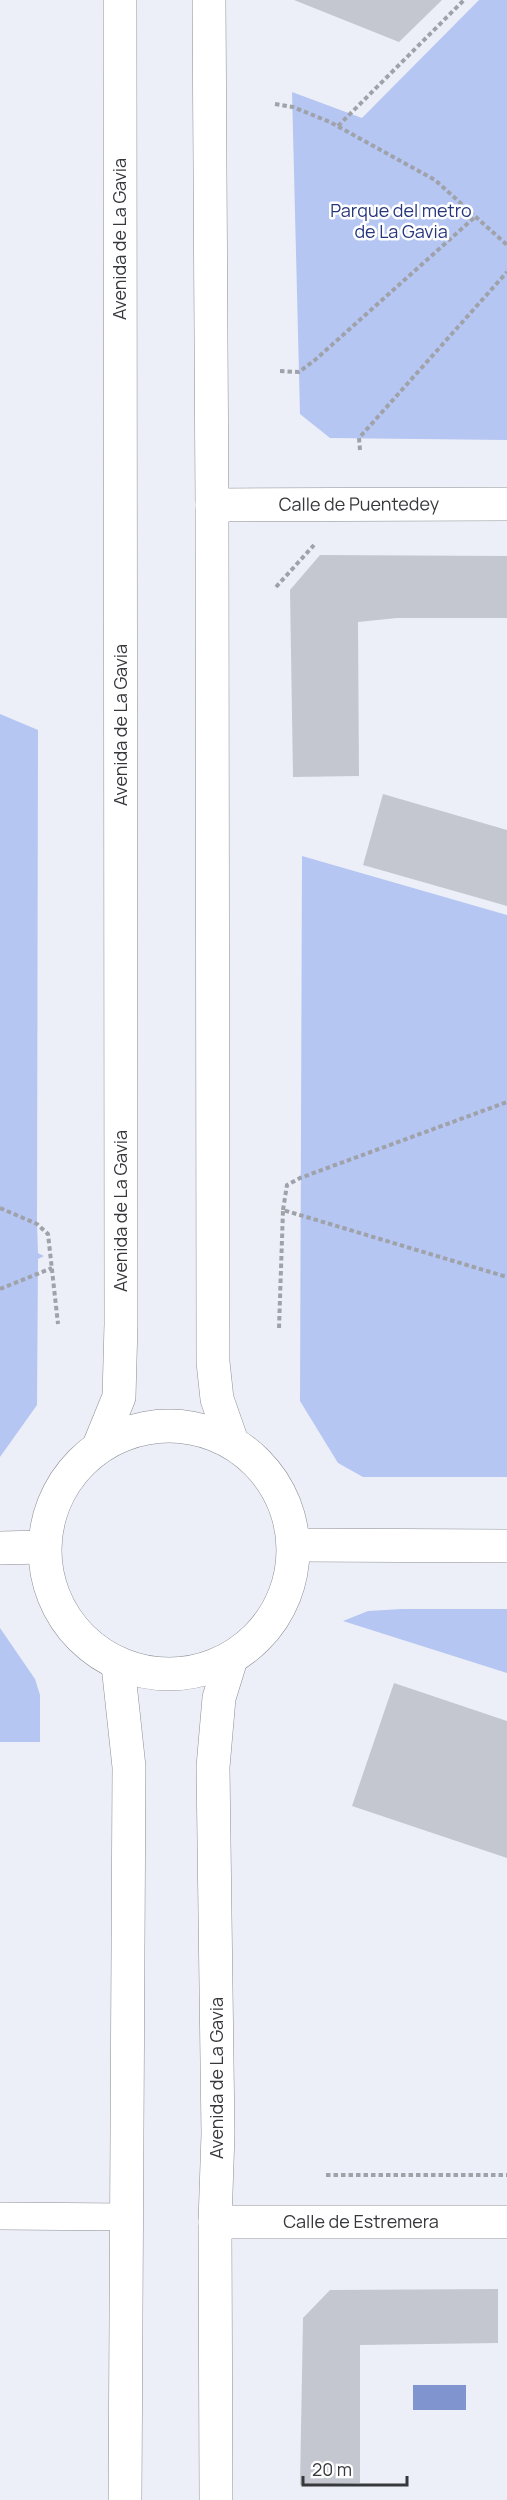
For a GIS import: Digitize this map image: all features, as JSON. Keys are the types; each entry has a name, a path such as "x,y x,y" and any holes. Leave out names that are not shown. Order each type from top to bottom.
{"main road":[{"name":"Avenida de La Gavia","path":"99,1446 119,1397 121,1324 120,0"},
{"path":"209,0 213,505 213,1362 218,1399 232,1442"},
{"name":"Calle de Puentedey","path":"213,505 507,504"},
{"path":"188,1426 232,1442 257,1460 276,1484 289,1513 295,1545 288,1589 266,1629 231,1659 194,1673 156,1675 118,1665 76,1636 50,1591 43,1547 52,1504 71,1471 99,1446 142,1427 188,1426"},
{"path":"295,1545 507,1546"},
{"path":"0,1548 43,1547"},
{"name":"Avenida de La Gavia","path":"216,2500 215,2222 218,2122 213,1767 219,1698 231,1659"},
{"path":"118,1665 129,1767 125,2500"},
{"name":"Calle de Estremera","path":"215,2222 507,2222"}],"street":[{"path":"0,2216 128,2217"}],"path":[{"path":"338,126 464,0"},
{"path":"275,105 292,107 338,126 435,180 507,246"},
{"path":"280,371 299,372 315,360 476,216"},
{"path":"360,450 359,438 507,272"},
{"path":"276,587 314,545"},
{"path":"279,1328 286,1185 507,1102"},
{"path":"0,1208 37,1224 48,1234 58,1324"},
{"path":"283,1210 507,1277"},
{"path":"0,1288 52,1268"},
{"path":"326,2175 507,2175"}],"green space":[{"name":"Parque del metro de La Gavia","path":"479,0 507,0 507,440 330,438 300,414 292,92 362,118"},
{"path":"0,714 38,730 37,1224 38,1253 44,1256 38,1259 37,1405 0,1457"},
{"path":"302,856 507,915 507,1477 363,1477 338,1463 300,1401"},
{"path":"507,1609 507,1673 343,1621 368,1611"},
{"path":"0,1628 35,1679 40,1695 40,1742 0,1742"}],"shaded area":[{"path":"413,2385 466,2385 466,2410 413,2410"}],"building":[{"path":"294,0 442,0 399,42"},
{"path":"320,555 507,556 507,618 397,618 358,622 359,776 293,777 290,590"},
{"path":"383,794 507,830 507,906 363,865"},
{"path":"394,1683 507,1721 507,1858 352,1806"},
{"path":"498,2289 498,2343 360,2345 360,2483 300,2485 303,2318 330,2290"}]}
